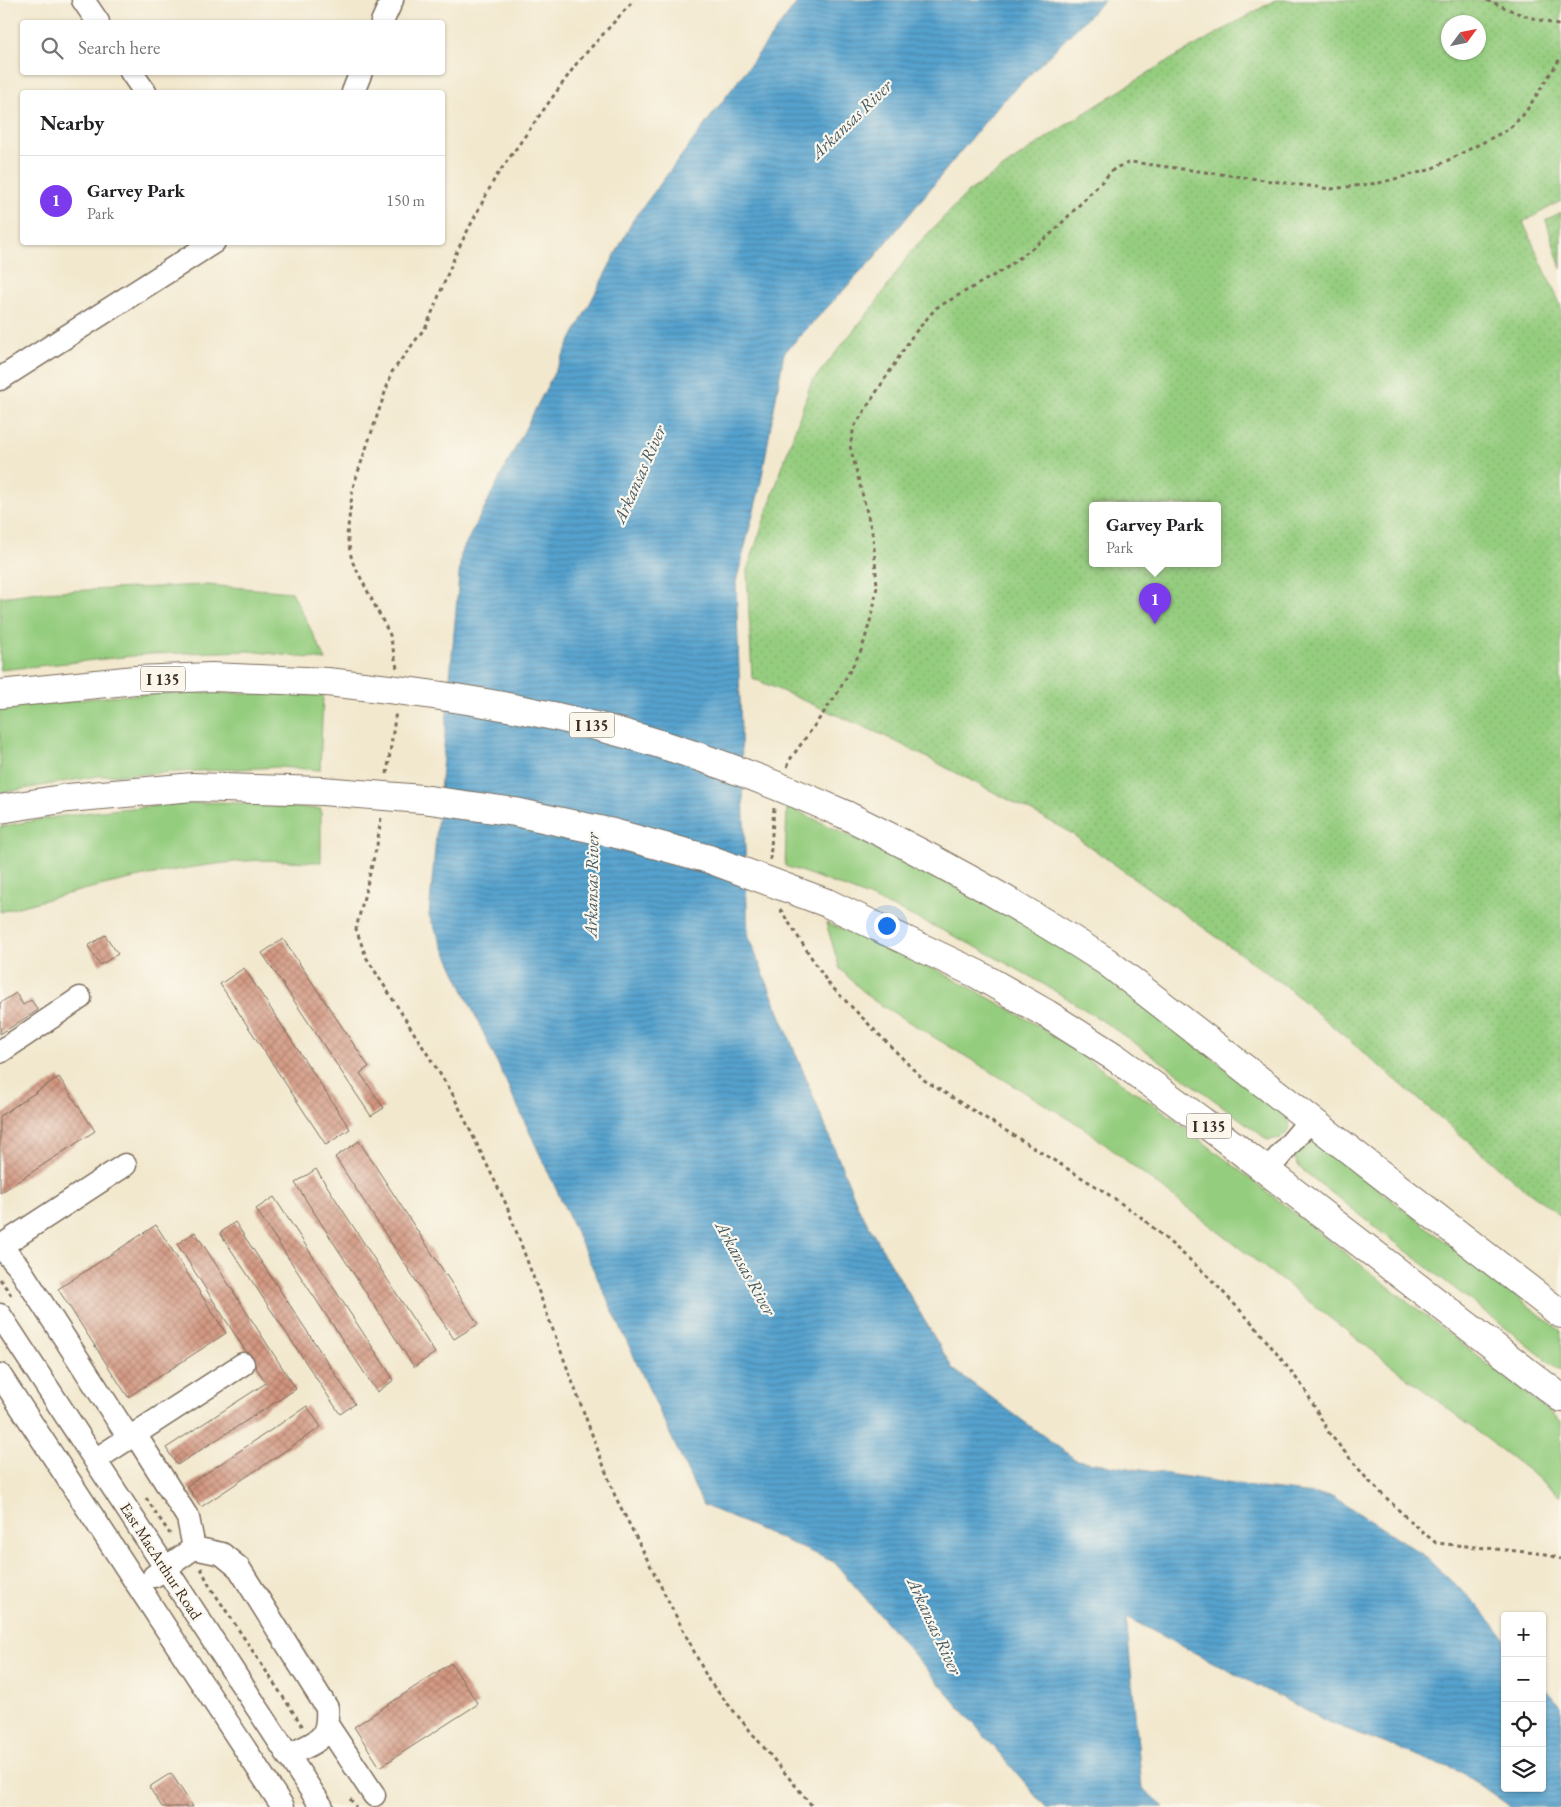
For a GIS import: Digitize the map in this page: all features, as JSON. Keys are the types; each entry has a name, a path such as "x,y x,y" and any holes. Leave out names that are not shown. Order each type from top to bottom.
{"highway":[{"name":"I 135","path":"0,694 78,684 154,679 212,678 327,682 424,692 610,729 698,756 774,783 920,851 1038,917 1107,962 1561,1314"},
{"name":"I 135","path":"0,809 68,798 193,787 322,791 422,800 515,812 613,833 710,859 827,903 969,970 1048,1014 1116,1058 1267,1171 1561,1398"}],"street":[{"path":"83,0 97,20"},
{"path":"383,20 392,0"},
{"path":"133,75 144,90"},
{"path":"354,90 360,75"},
{"path":"0,379 209,245"},
{"path":"0,1052 80,998"},
{"path":"1267,1171 1311,1119"},
{"path":"126,1165 2,1241 188,1518 194,1548"},
{"name":"East MacArthur Road","path":"0,1315 322,1807"},
{"path":"95,1460 243,1364"},
{"name":"East MacArthur Road","path":"0,1374 284,1807"},
{"path":"138,1586 166,1569 194,1548 222,1554 239,1568 327,1708 328,1726 325,1735 288,1756"},
{"path":"328,1726 374,1795"}],"path":[{"path":"397,676 398,667 390,636 352,562 347,535 354,487 392,372 427,325 457,251 495,178 577,63 634,0"},
{"path":"1487,0 1522,15 1561,26"},
{"path":"784,773 791,758 837,694 862,649 873,611 877,586 873,536 850,446 854,427 913,335 936,308 1005,269 1052,233 1115,168 1131,162 1331,189 1379,184 1429,170 1509,129 1525,113 1561,57"},
{"path":"387,778 396,702"},
{"path":"770,864 774,806"},
{"path":"381,816 377,846 356,929 366,958 452,1093 506,1204 615,1496 709,1681 813,1807"},
{"path":"775,901 828,983 924,1080 1113,1197 1142,1218 1206,1274 1254,1325 1304,1388 1328,1434 1367,1479 1413,1524 1436,1542 1546,1554 1561,1558"}],"green space":[{"path":"1275,0 1561,0 1561,201 1523,222 1561,306 1561,1216 1515,1181 1284,985 1065,829 885,736 752,678 747,570 811,383 876,303 912,250 968,192 1058,130 1156,68"},
{"path":"1561,212 1561,269 1546,220"},
{"path":"207,585 292,592 326,660 249,651 151,654 0,670 0,597 39,592"},
{"path":"195,692 323,695 320,770 278,767 98,776 0,793 0,708 114,696"},
{"path":"222,802 321,809 321,862 254,860 214,864 152,874 0,912 0,827 110,810"},
{"path":"787,806 996,906 1079,956 1283,1112 1290,1123 1289,1131 1281,1138 1268,1140 1122,1034 1026,974 908,914 826,880 785,866"},
{"path":"826,923 899,950 975,990 1037,1025 1166,1113 1561,1421 1561,1496 1084,1128 871,999 840,969"},
{"path":"1311,1142 1327,1150 1561,1331 1561,1371 1301,1169 1295,1160 1299,1148"}],"water":[{"name":"Arkansas River","path":"799,0 1105,0 997,107 873,259 784,353 760,487 736,582 748,936 859,1209 953,1369 1076,1460 1253,1487 1332,1496 1422,1554 1475,1603 1501,1633 1501,1792 1546,1792 1546,1689 1561,1706 1561,1807 1511,1807 1463,1773 1328,1722 1126,1617 1142,1788 1164,1807 1046,1807 834,1562 703,1505 429,916 461,553 633,220"}],"building":[{"path":"105,935 118,954 100,965 88,946"},
{"path":"283,939 369,1067 360,1073 384,1108 371,1116 262,953"},
{"path":"244,968 350,1129 326,1145 220,984"},
{"path":"16,993 23,1005 31,1000 38,1010 0,1034 0,1003"},
{"path":"59,1077 95,1131 0,1193 0,1116"},
{"path":"359,1141 478,1324 454,1339 335,1157"},
{"path":"316,1169 435,1353 414,1367 295,1183"},
{"path":"274,1197 394,1380 377,1392 256,1209"},
{"path":"235,1222 355,1404 340,1414 220,1233"},
{"path":"156,1225 226,1333 128,1397 58,1289"},
{"path":"195,1232 296,1389 177,1465 166,1448 266,1383 177,1244"},
{"path":"307,1406 321,1427 201,1507 187,1486"},
{"path":"451,1663 478,1704 380,1767 354,1727"},
{"path":"171,1773 193,1807 162,1807 149,1787"}],"place":[{"name":"Garvey Park","path":"1155,624"}]}
